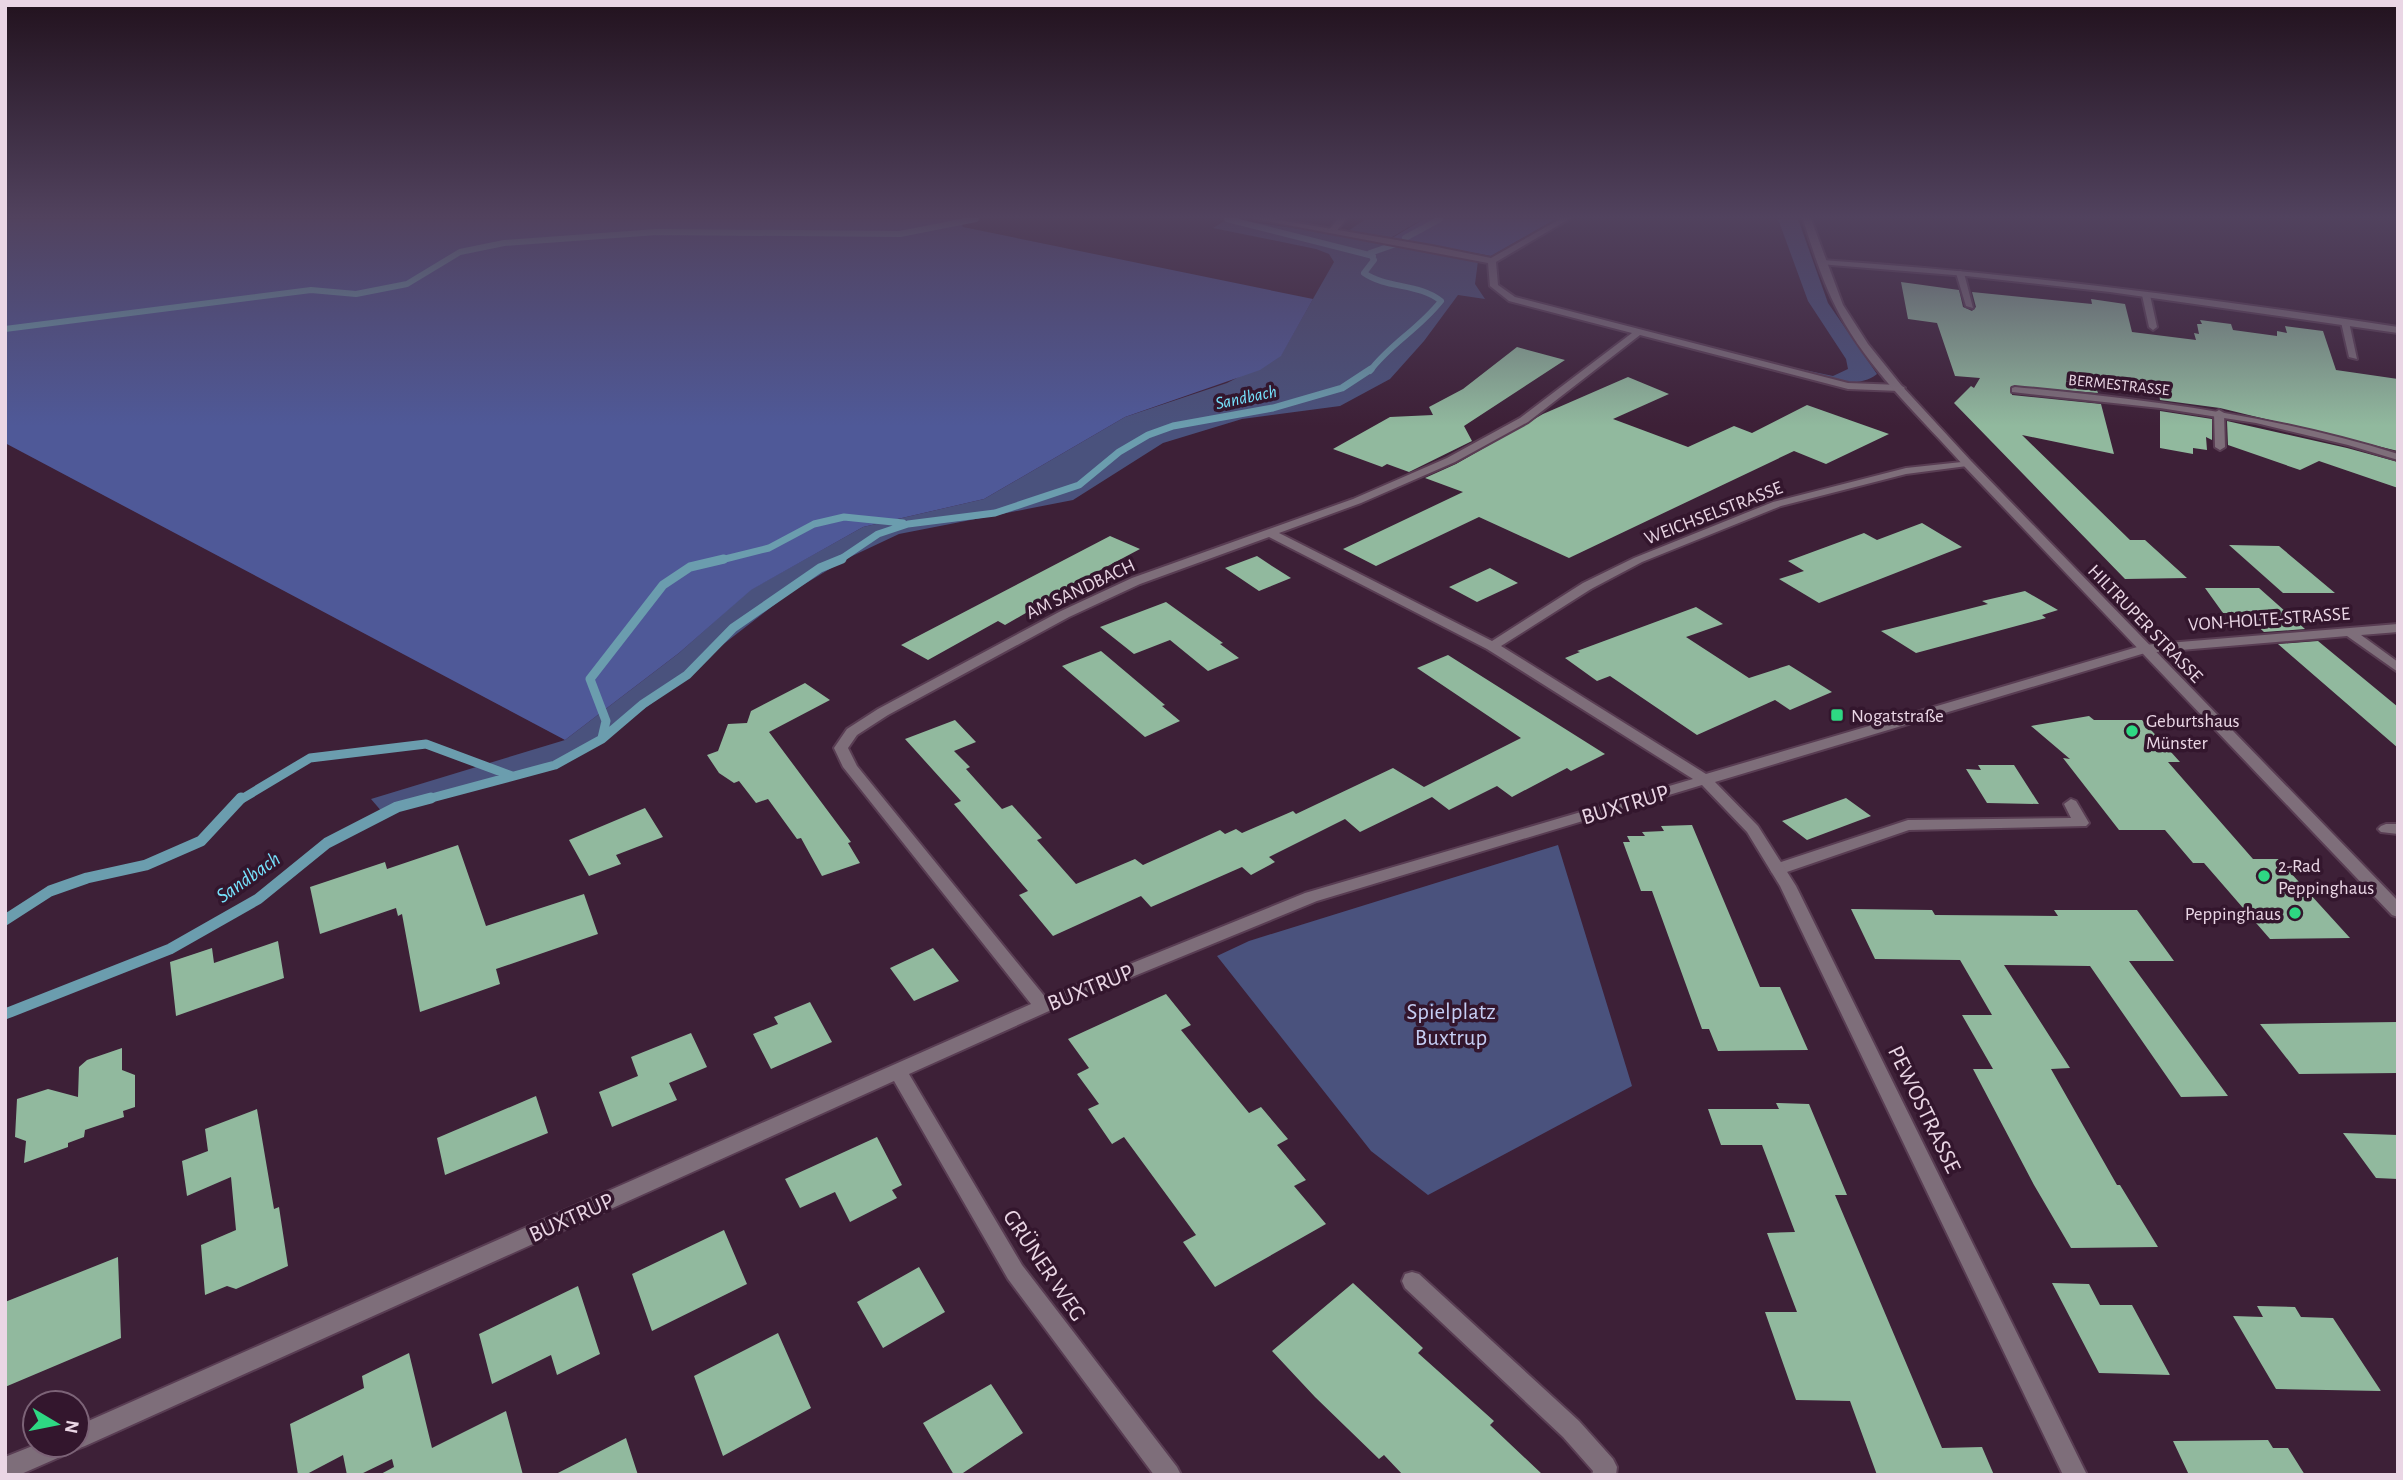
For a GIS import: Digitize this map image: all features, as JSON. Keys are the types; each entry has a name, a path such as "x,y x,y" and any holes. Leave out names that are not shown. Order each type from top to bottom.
{"street":[{"path":"1497,288 1512,299 1848,386 1900,388"},
{"name":"HILTRUPER STRASSE","path":"1834,288 1846,316 1900,388 1967,463 2398,911"},
{"path":"1965,288 1970,306"},
{"path":"2087,288 2398,330"},
{"path":"2146,295 2153,327"},
{"path":"2345,322 2354,357"},
{"name":"AM SANDBACH","path":"1043,1006 850,767 841,748 852,732 883,712 1065,614 1136,581 1369,496 1451,460 1535,412 1637,333"},
{"name":"BERMESTRASSE","path":"2014,390 2147,402 2219,413 2330,436 2398,457"},
{"path":"2219,413 2220,447"},
{"name":"WEICHSELSTRASSE","path":"1492,646 1587,586 1628,565 1777,504 1906,471 1967,463"},
{"path":"1270,533 1492,646 1705,780"},
{"name":"VON-HOLTE-STRASSE","path":"2144,649 2398,628"},
{"path":"2348,631 2398,668"},
{"name":"BUXTRUP","path":"91,1432 1043,1006 1311,898 2144,649"},
{"name":"PEWOSTRASSE","path":"1705,780 1753,829 1778,869 2075,1475"},
{"path":"1778,869 1908,825 2081,823 2071,804"},
{"name":"GRÜNER WEG","path":"898,1071 1015,1272 1169,1475"},
{"path":"1412,1281 1571,1429 1605,1467 1604,1475"},
{"path":"5,1469 28,1459"}],"green space":[{"path":"1319,288 1478,288 1485,299 1458,295 1424,341 1390,379 1340,406 1242,419 1163,443 1073,500 899,534 848,558 788,594 680,682 608,736 555,766 383,813 371,799 565,740 679,653 750,590 863,527 984,499 1125,417 1227,383 1281,355"},
{"path":"1803,288 1823,288 1828,303 1877,374 1867,380 1842,382 1777,367 1781,365 1833,376 1848,369 1846,359 1808,301"},
{"name":"Spielplatz Buxtrup","path":"1558,845 1632,1086 1428,1195 1371,1151 1217,956 1249,941"}],"shaded area":[{"path":"5,288 1260,288 1313,299 1281,356 1260,370 1125,417 984,499 863,527 751,590 679,653 565,740 5,443"}],"building":[{"path":"1902,288 1945,288 1959,290 1963,307 1972,311 1976,307 1972,292 2092,304 2091,299 2125,304 2132,332 2196,340 2194,333 2199,334 2197,324 2202,324 2200,320 2231,324 2233,330 2277,336 2277,331 2287,333 2285,326 2323,331 2336,370 2398,379 2398,451 2220,408 2160,400 2159,392 2095,385 2098,393 2011,386 2012,395 2101,404 2114,454 2022,435 2130,540 2145,540 2187,578 2125,579 1954,403 1971,386 1974,388 1980,378 1955,376 1937,323 1908,319"},
{"path":"1517,347 1565,360 1464,426 1472,441 1409,472 1387,464 1382,467 1333,449 1390,417 1433,415 1429,407 1463,389"},
{"path":"1628,377 1669,394 1613,419 1688,447 1734,426 1752,433 1807,405 1889,434 1826,464 1794,451 1569,558 1479,517 1376,566 1343,549 1463,492 1425,478 1456,464 1543,414"},
{"path":"2160,411 2212,419 2212,440 2206,437 2207,450 2193,448 2193,454 2160,448"},
{"path":"2227,421 2398,462 2398,488 2319,461 2300,470 2228,445"},
{"path":"1922,523 1962,547 1819,603 1779,579 1804,571 1788,561 1864,533 1877,540"},
{"path":"1110,536 1140,549 1040,602 1043,603 1005,625 998,621 928,660 901,645"},
{"path":"2229,545 2279,546 2335,593 2283,593"},
{"path":"1257,556 1291,578 1259,591 1225,568"},
{"path":"1490,568 1518,583 1477,602 1449,587"},
{"path":"2205,588 2259,588 2305,629 2264,632 2243,613 2223,613"},
{"path":"2025,591 2058,610 2042,615 2046,618 1916,653 1881,631 1988,604 1982,601"},
{"path":"1166,602 1223,643 1220,644 1239,658 1208,671 1170,640 1134,654 1100,627"},
{"path":"1696,607 1723,624 1686,637 1749,678 1789,665 1832,692 1790,710 1775,700 1697,735 1610,676 1597,681 1565,658 1580,652 1577,651"},
{"path":"2318,641 2398,707 2398,748 2278,644"},
{"path":"1101,651 1180,721 1145,737 1062,666"},
{"path":"1448,655 1605,754 1571,771 1567,768 1512,797 1497,786 1449,810 1432,797 1360,832 1345,819 1269,857 1275,862 1251,875 1242,867 1151,907 1141,896 1053,936 1019,895 1028,891 954,804 961,801 905,739 955,720 976,742 954,751 970,767 966,769 1002,809 1012,805 1042,838 1037,840 1076,884 1135,859 1143,865 1220,830 1225,834 1236,829 1242,833 1293,811 1296,814 1393,768 1424,787 1521,738 1417,668"},
{"path":"805,683 830,700 769,732 851,842 848,843 860,863 822,876 801,838 797,839 768,799 756,803 739,781 734,783 719,773 707,755 718,751 728,724 747,723 751,711"},
{"path":"2089,716 2094,720 2142,720 2180,762 2168,762 2253,859 2278,859 2350,938 2270,939 2204,863 2193,863 2165,830 2119,830 2063,758 2070,759 2031,726"},
{"path":"1978,765 2014,765 2039,804 1987,803 1966,769 1981,770"},
{"path":"1846,798 1871,816 1807,840 1782,821"},
{"path":"645,808 663,837 616,855 621,864 589,876 569,840"},
{"path":"1692,825 1760,987 1780,987 1808,1050 1718,1051 1709,1029 1702,1029 1652,891 1641,891 1623,842 1630,842 1627,836 1645,836 1642,832 1664,831 1661,826"},
{"path":"458,845 486,926 584,894 598,934 496,969 500,984 420,1012 402,914 398,916 396,908 320,934 310,887 385,862 387,869"},
{"path":"1851,909 1932,910 1935,915 2058,916 2054,910 2137,910 2174,961 2129,961 2228,1096 2181,1097 2090,966 2004,965 2070,1068 2051,1069 2117,1185 2120,1185 2158,1247 2071,1248 2034,1185 1973,1069 1993,1069 1962,1015 1992,1015 1960,960 1875,959"},
{"path":"278,941 284,978 176,1016 170,962 212,948 214,963"},
{"path":"933,948 959,981 914,1001 890,968"},
{"path":"1166,994 1191,1025 1181,1030 1249,1113 1261,1107 1288,1139 1277,1145 1306,1180 1294,1186 1326,1224 1215,1287 1183,1242 1196,1235 1124,1137 1112,1144 1088,1109 1099,1104 1077,1074 1089,1068 1068,1039"},
{"path":"810,1002 832,1042 771,1069 753,1034 778,1024 774,1017"},
{"path":"2398,1022 2398,1073 2299,1074 2260,1024"},
{"path":"691,1033 707,1067 669,1083 677,1100 612,1127 599,1092 638,1076 631,1057"},
{"path":"122,1048 122,1070 135,1075 135,1107 123,1111 124,1117 85,1130 84,1137 68,1143 68,1147 24,1163 26,1141 15,1137 17,1099 48,1089 78,1097 79,1067 87,1060"},
{"path":"536,1096 548,1133 445,1175 437,1138"},
{"path":"1776,1103 1809,1104 1847,1195 1835,1195 1942,1448 1982,1447 1994,1475 1877,1475 1850,1401 1796,1400 1765,1312 1797,1312 1767,1233 1795,1232 1762,1145 1721,1145 1708,1109 1779,1109"},
{"path":"257,1109 274,1209 279,1207 288,1266 236,1289 227,1286 205,1295 201,1245 236,1230 231,1177 187,1196 182,1161 208,1151 205,1129"},
{"path":"2343,1133 2398,1135 2398,1179 2376,1178"},
{"path":"877,1137 902,1185 892,1190 897,1198 850,1222 835,1192 800,1208 785,1179"},
{"path":"724,1230 747,1284 652,1331 632,1274"},
{"path":"118,1257 121,1338 5,1387 5,1302"},
{"path":"919,1267 945,1312 883,1348 857,1302"},
{"path":"1353,1283 1423,1348 1418,1353 1494,1421 1490,1425 1543,1475 1403,1475 1384,1455 1379,1459 1315,1397 1272,1351"},
{"path":"2052,1283 2089,1284 2100,1305 2132,1305 2170,1375 2099,1373"},
{"path":"578,1286 600,1354 557,1375 551,1355 492,1384 479,1334"},
{"path":"2257,1306 2295,1307 2301,1317 2333,1318 2381,1391 2276,1389 2233,1316 2263,1317"},
{"path":"778,1333 811,1408 723,1456 694,1376"},
{"path":"409,1353 432,1448 506,1411 523,1475 379,1475 394,1467 392,1459 359,1475 347,1475 343,1455 305,1475 298,1475 290,1424 364,1388 362,1376"},
{"path":"991,1384 1023,1433 960,1475 954,1475 923,1423"},
{"path":"626,1438 638,1475 554,1475"},
{"path":"2268,1440 2273,1448 2288,1448 2305,1475 2189,1475 2173,1441"}],"waterway":[{"path":"5,329 311,290 356,294 386,288"},
{"name":"Sandbach","path":"1370,371 1441,301 1423,291 1410,288"},
{"name":"Sandbach","path":"839,560 878,534 908,524 995,513 1079,485 1119,452 1148,435 1173,426 1273,408 1342,388 1371,369"},
{"name":"Sandbach","path":"717,561 769,548 814,524 844,517 903,523"},
{"name":"Sandbach","path":"602,738 606,721 590,679 663,585 690,567 724,559"},
{"name":"Sandbach","path":"424,800 555,765 602,739 643,704 687,675 733,628 820,568 839,560"},
{"name":"Sandbach","path":"240,800 310,758 426,744 512,776"},
{"name":"Sandbach","path":"5,920 50,891 87,878 146,865 201,841 241,798"},
{"name":"Sandbach","path":"5,1014 170,949 258,899 327,843 397,807 431,798"}],"place":[{"name":"Nogatstraße","path":"1837,715"},
{"name":"Geburtshaus Münster","path":"2132,731"},
{"name":"2-Rad Peppinghaus","path":"2264,876"},
{"name":"Peppinghaus","path":"2295,913"}]}
